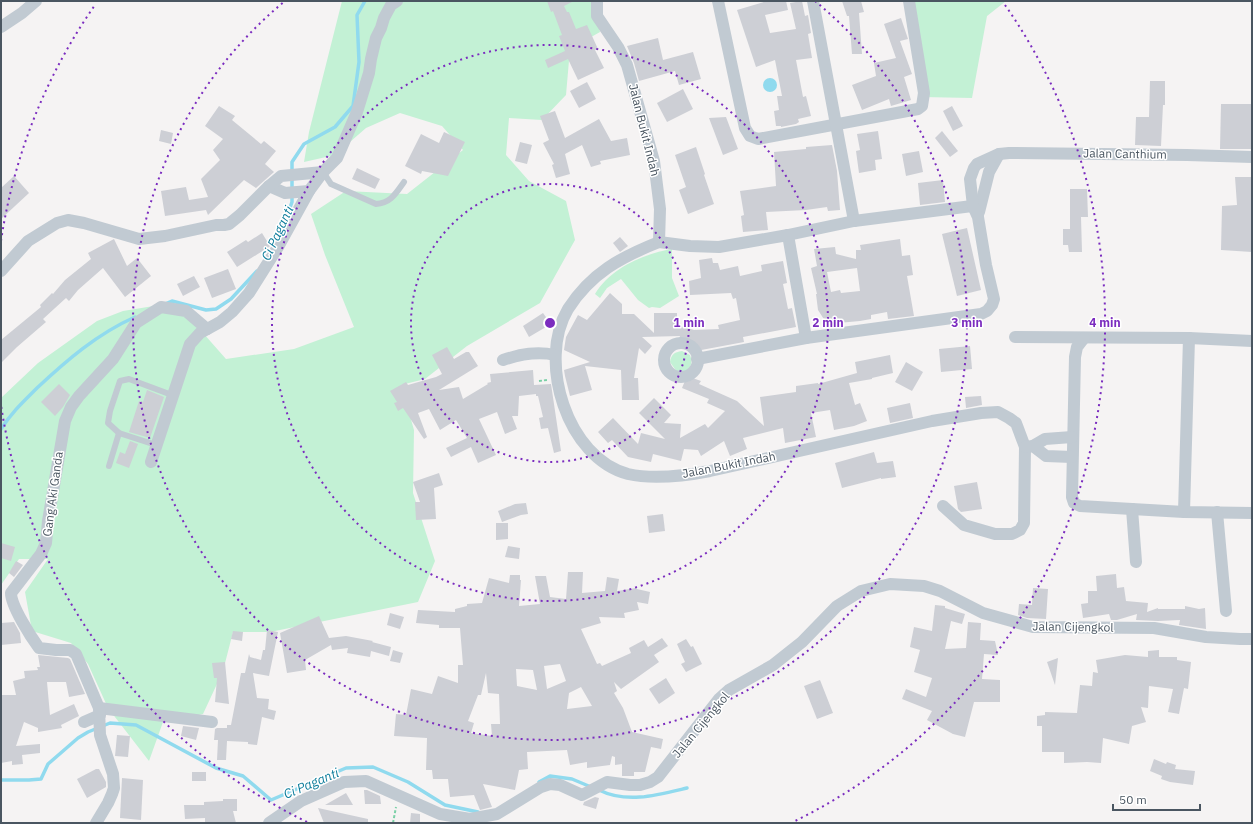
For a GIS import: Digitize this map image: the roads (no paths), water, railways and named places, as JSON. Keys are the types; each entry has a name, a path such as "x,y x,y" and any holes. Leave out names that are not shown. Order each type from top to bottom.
{"street":[{"path":"1,27 22,13 36,1"},
{"path":"151,462 190,344 200,333 220,322 232,312 249,293 278,248 304,192 337,158 354,119 369,73 376,38 391,5 398,1"},
{"name":"Jalan Bukit Indah","path":"597,1 597,16 628,65 654,161 660,210 659,242 630,254 602,272 587,285 568,309 563,320 555,355 556,379 564,407 573,426 586,446 600,459 614,468 628,474 662,476 693,474 932,421 980,413 998,412 1016,423 1029,446"},
{"path":"718,1 745,128 750,136 758,139 918,109 922,106 924,94 908,1"},
{"path":"813,1 854,221"},
{"name":"Jalan Canthium","path":"697,359 806,338 987,311 992,305 994,299 986,265 977,205 970,179 977,164 999,154 1187,155 1252,157"},
{"path":"1,270 28,241 57,223 68,220 84,223 139,239 166,236 216,225 224,226 240,215 281,176 288,174 301,175 323,172"},
{"path":"269,186 285,193 304,192"},
{"path":"659,242 690,246 719,247 788,235 854,221 977,205"},
{"path":"788,235 806,338"},
{"name":"Gang Aki Ganda","path":"99,713 76,654 70,650 39,648 31,637 16,609 11,598 11,593 40,554 46,543 48,521 65,420 71,407 79,396 113,359 136,322 161,307 186,311 207,329"},
{"path":"1015,337 1189,338 1252,341"},
{"path":"1084,338 1077,347 1075,357 1072,438 1072,497 1074,503 1080,506 1252,514"},
{"path":"1184,512 1189,338"},
{"path":"503,360 520,354 543,353 555,355"},
{"path":"1029,446 1045,438 1072,438"},
{"path":"1029,446 1046,456 1072,457"},
{"path":"943,506 964,526 995,534 1012,534 1020,530 1024,523 1029,446"},
{"path":"1132,509 1136,562"},
{"path":"1217,512 1226,611"},
{"name":"Jalan Cijengkol","path":"270,823 301,801 344,782 366,781 440,814 470,819 497,814 541,787 550,784 560,784 582,795 607,782 640,785 650,782 658,777 719,699 729,690 773,665 802,642 837,606 861,591 890,584 924,586 940,591 983,613 1033,628 1154,628 1206,637 1252,639"},
{"path":"84,722 99,713 212,722"},
{"path":"96,823 108,803 114,788 113,774 100,735 99,713"}],"lane":[{"path":"323,172 331,184 376,204 391,200 404,182"},
{"path":"156,445 119,433 108,423 110,411 120,382 129,379 172,395"},
{"path":"109,466 119,433"}],"water":[{"path":"767,78 773,78 777,82 777,88 773,92 767,92 763,88 763,82"}],"waterway":[{"name":"Ci Paganti","path":"279,233 292,202 292,162 304,144 335,127 353,106 359,62 357,15 365,1"},
{"name":"Ci Paganti","path":"165,304 172,301 206,310 216,309 231,299 257,271"},
{"name":"Ci Paganti","path":"1,429 9,417 22,403 71,358 108,331 135,317"},
{"name":"Ci Paganti","path":"1,780 41,779 48,764 78,738 110,723 136,725 216,768 243,776 271,800 346,768 373,767 408,782 445,805 478,812"},
{"name":"Ci Paganti","path":"539,782 550,776 572,779 591,787"},
{"name":"Ci Paganti","path":"599,790 620,797 643,797 687,788"}]}
